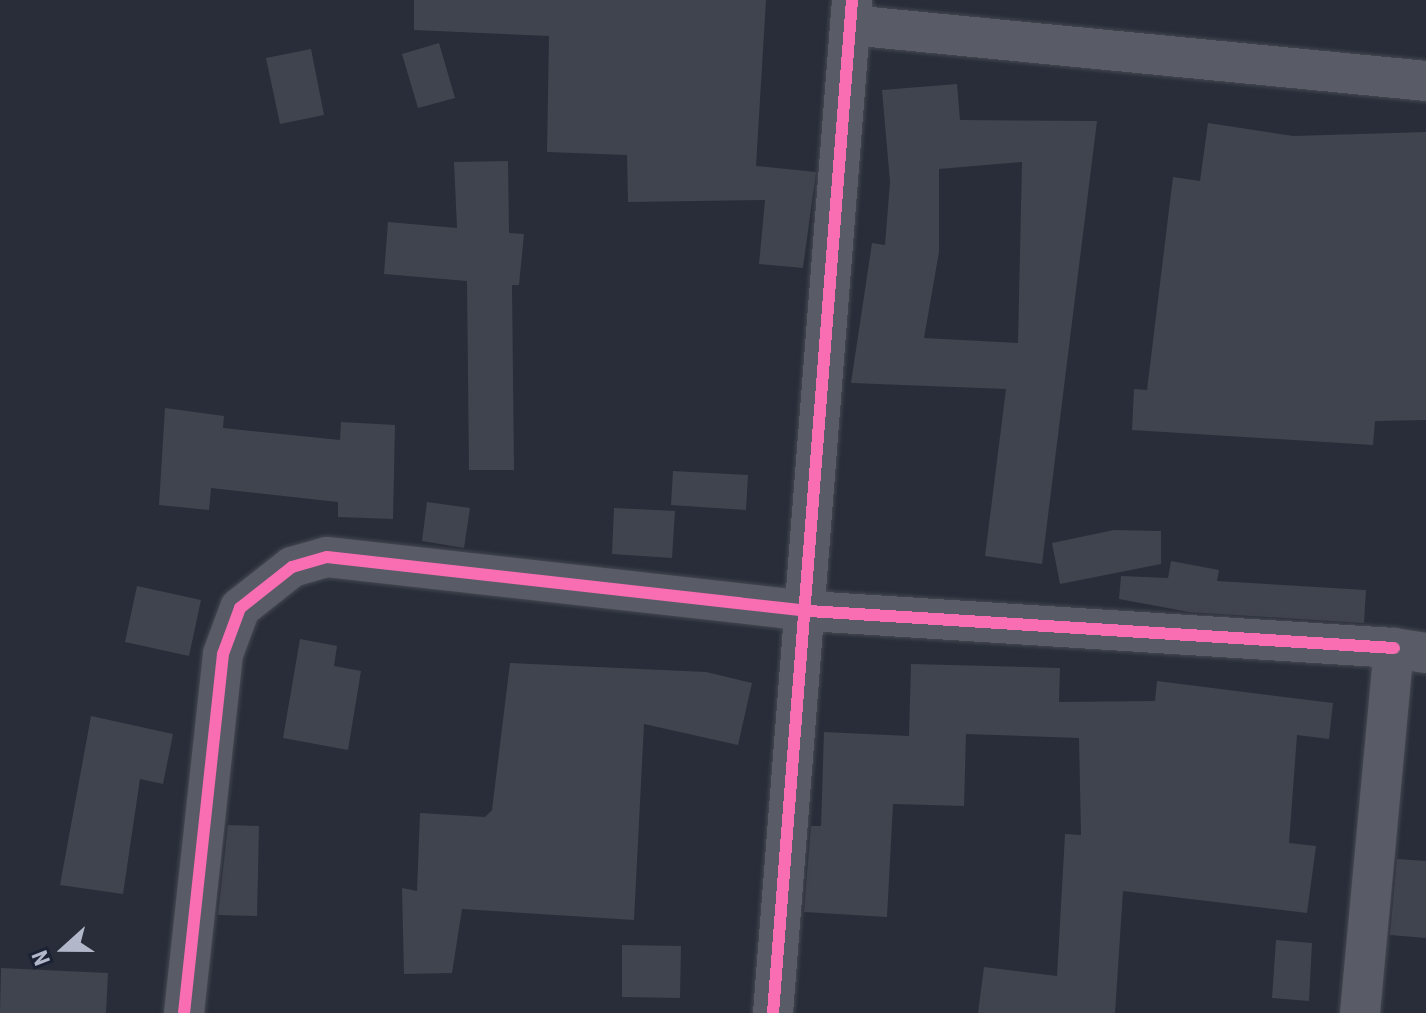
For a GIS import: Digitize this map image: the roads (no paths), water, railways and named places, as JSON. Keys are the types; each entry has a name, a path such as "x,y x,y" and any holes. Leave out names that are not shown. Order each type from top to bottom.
{"street":[{"path":"773,1013 809,611 851,12 1426,81"},
{"path":"184,1013 223,654 240,608 292,567 327,557 809,611 1410,650 1360,1013"}]}
